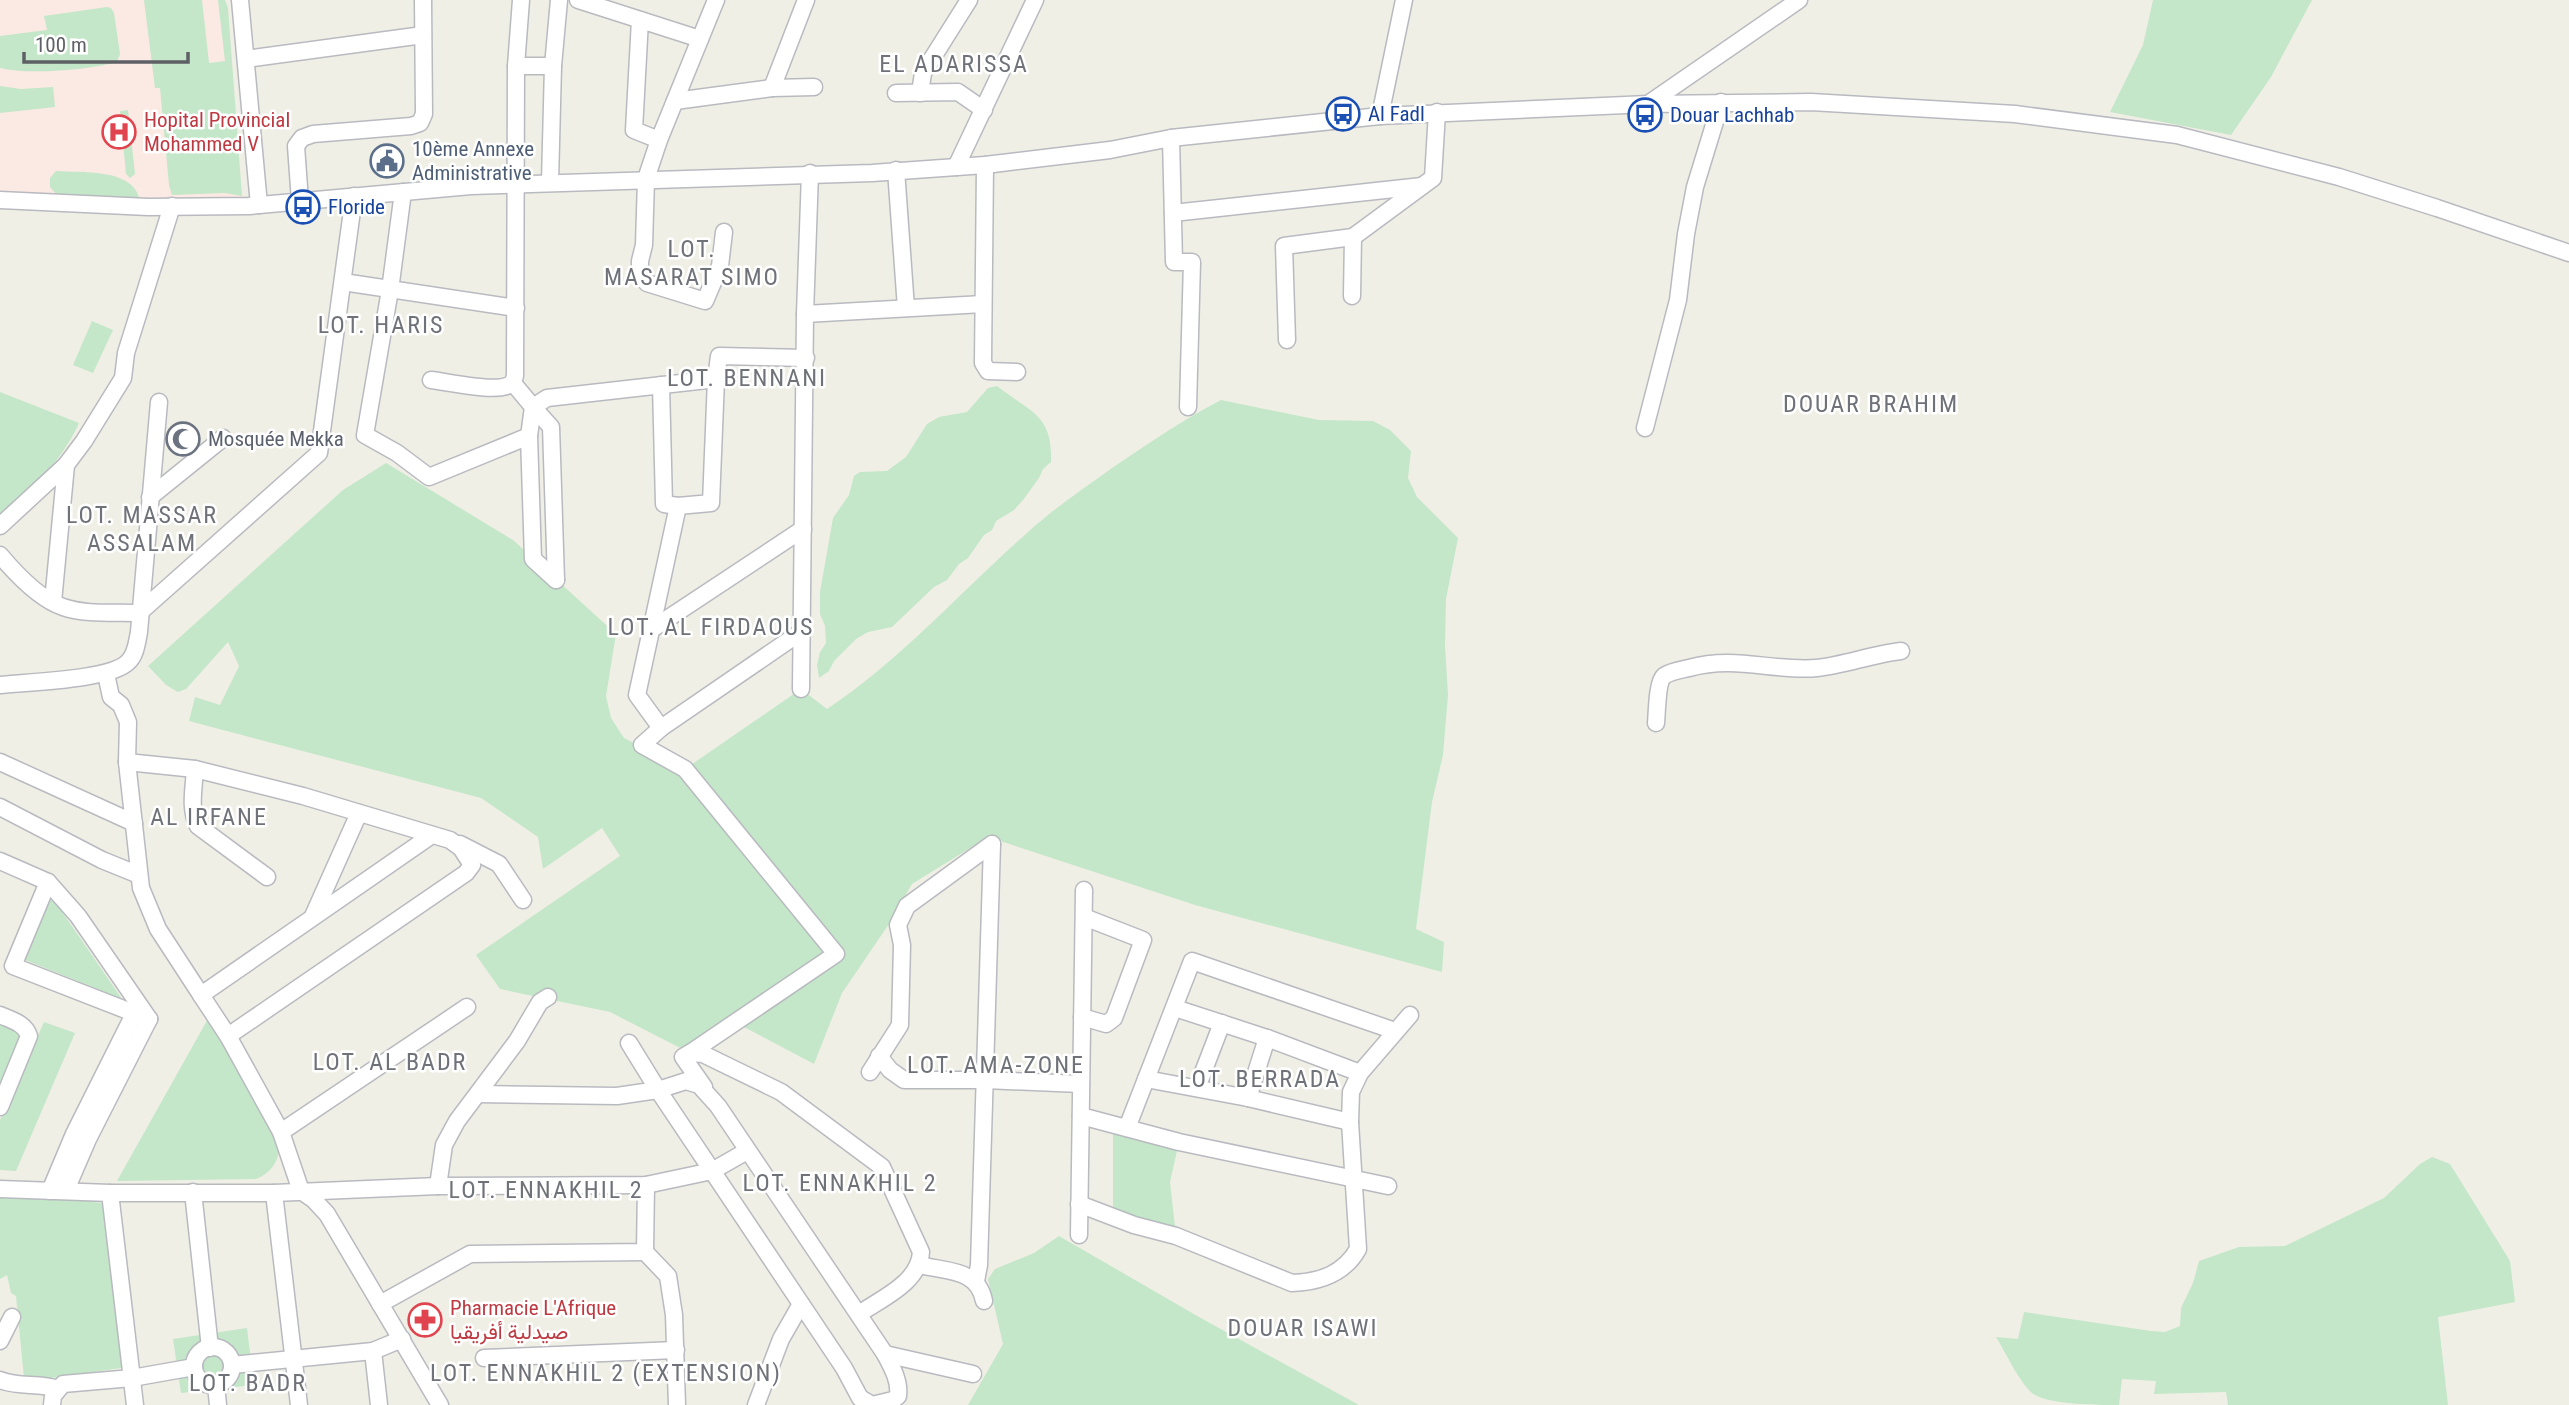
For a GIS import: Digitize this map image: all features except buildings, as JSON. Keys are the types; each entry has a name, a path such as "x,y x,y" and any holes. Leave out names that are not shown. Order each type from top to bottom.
{"street":[{"path":"240,0 259,205"},
{"path":"300,201 296,146 302,138 313,134 411,126 420,122 424,114 423,0"},
{"path":"513,383 516,308 516,66 522,0"},
{"path":"550,182 553,66 559,0"},
{"path":"578,0 700,38"},
{"path":"716,0 646,178 644,245 640,274 647,283 705,301 720,266 724,232"},
{"path":"772,88 806,0"},
{"path":"920,93 923,73 970,0"},
{"path":"956,167 1035,0"},
{"path":"1380,116 1404,0"},
{"path":"1648,104 1799,0"},
{"path":"640,20 634,130 659,140"},
{"path":"246,59 423,35"},
{"path":"516,66 553,66"},
{"path":"675,101 772,88 814,88"},
{"path":"896,93 958,92 984,110"},
{"path":"0,200 172,206 259,205 550,182 872,173 985,165 1110,150 1171,138 1380,116 1648,104 1811,102 2015,114 2177,135 2339,177 2569,253"},
{"path":"1645,428 1678,300 1695,187 1721,103"},
{"path":"1287,340 1284,246 1353,237 1433,178 1437,112"},
{"path":"1171,138 1174,262 1192,262 1188,407"},
{"path":"985,165 983,363 989,371 1017,372"},
{"path":"896,170 906,308"},
{"path":"801,689 805,314 810,173"},
{"path":"1173,213 1422,187"},
{"path":"403,192 390,290 365,433 367,438 397,453 429,477 529,436"},
{"path":"0,555 12,570 64,608 139,613 319,453 354,196"},
{"path":"0,526 66,465 101,416 123,378 126,353 172,206"},
{"path":"1352,296 1353,237"},
{"path":"343,282 516,308"},
{"path":"805,314 983,303"},
{"path":"662,385 664,504 678,506 711,503 719,356 806,358"},
{"path":"513,383 533,407 551,427 556,580 533,559 529,436 533,407 547,398 716,379"},
{"path":"431,380 497,388 513,383"},
{"path":"0,685 106,674 129,662 133,655 139,632 159,402"},
{"path":"150,497 223,438"},
{"path":"53,602 66,465"},
{"path":"660,728 638,695 678,506"},
{"path":"652,629 803,529"},
{"path":"687,1055 836,954 685,769 642,745 660,728 801,632"},
{"path":"1656,723 1660,680 1676,671 1706,663 1737,662 1819,667 1873,654 1901,651"},
{"path":"106,674 111,697 125,712 128,722 127,762 138,875 147,907 158,929 228,1036 281,1132 301,1192 314,1200 327,1214 440,1405"},
{"path":"0,762 134,823"},
{"path":"127,762 195,769 455,842 499,864 523,900"},
{"path":"195,769 193,817 198,826 267,877"},
{"path":"0,807 102,860 138,875"},
{"path":"312,919 359,813"},
{"path":"201,995 432,835"},
{"path":"228,1036 472,868 468,857 455,842"},
{"path":"870,1072 900,1025 902,945 898,925 907,906 992,844 979,1265 976,1281"},
{"path":"0,861 48,882 78,916 141,1017"},
{"path":"48,882 13,966 141,1017"},
{"path":"1079,1235 1084,890"},
{"path":"1082,1017 1106,1024 1114,1018 1143,940 1084,917"},
{"path":"1127,1128 1192,961 1395,1031"},
{"path":"438,1186 444,1145 457,1121 517,1041 540,1002 548,997"},
{"path":"281,1132 467,1007"},
{"path":"1175,1007 1360,1073"},
{"path":"0,1015 22,1025 29,1036 0,1107"},
{"path":"1079,1204 1134,1226 1176,1236 1292,1283 1311,1282 1331,1275 1350,1262 1358,1249 1350,1122 1351,1092 1360,1073 1410,1015"},
{"path":"50,1191 141,1017"},
{"path":"1197,1088 1222,1023"},
{"path":"1248,1098 1267,1038"},
{"path":"629,1043 844,1368 860,1398 873,1405 896,1403 899,1389 885,1354 709,1094 687,1055"},
{"path":"687,1055 703,1054 781,1092 882,1167 921,1252 920,1265 914,1276 859,1314"},
{"path":"879,1056 890,1070 904,1080 1081,1084"},
{"path":"1146,1079 1248,1098 1350,1122"},
{"path":"478,1094 617,1096 693,1081 709,1094"},
{"path":"1081,1116 1179,1142 1388,1186"},
{"path":"66,1190 81,1136"},
{"path":"0,1189 110,1193 274,1193 438,1186 646,1185 712,1171 747,1151"},
{"path":"646,1185 645,1252 668,1276 676,1350 677,1405"},
{"path":"193,1192 210,1348"},
{"path":"110,1193 135,1405"},
{"path":"274,1193 299,1405"},
{"path":"380,1304 470,1254 645,1252"},
{"path":"920,1265 970,1277 982,1290 984,1301"},
{"path":"756,1405 781,1339 801,1304"},
{"path":"0,1341 12,1317"},
{"path":"232,1365 373,1351 402,1339"},
{"path":"210,1348 225,1352 232,1365 229,1376 216,1385 199,1379 194,1367 200,1353 210,1348"},
{"path":"484,1357 676,1350"},
{"path":"373,1351 379,1405"},
{"path":"885,1354 973,1374"},
{"path":"0,1380 12,1385 36,1385 55,1397 63,1384 132,1378 194,1367"},
{"path":"216,1385 218,1405"}],"shaded area":[{"name":"Hopital Provincial Mohammed V","path":"0,0 225,0 228,8 243,206 0,200"}],"green space":[{"path":"144,0 202,0 209,63 225,61 218,0 225,0 228,8 242,196 225,193 172,195 160,88 155,88"},
{"path":"2153,0 2312,0 2271,77 2231,135 2110,112 2143,45"},
{"path":"107,7 114,13 120,54 117,62 58,71 0,68 0,36 47,30 44,16"},
{"path":"0,86 21,89 53,87 55,107 0,113"},
{"path":"128,110 135,174 130,178 126,174 120,111"},
{"path":"56,171 91,172 115,177 134,188 138,200 56,194 50,187 50,178"},
{"path":"92,321 113,330 93,373 73,365"},
{"path":"997,386 1029,409 1043,424 1051,446 1051,462 1043,469 1023,500 1014,510 996,521 992,530 984,535 968,558 959,564 947,580 934,587 892,627 868,632 856,639 834,661 829,671 819,678 817,665 820,652 826,643 825,626 820,614 820,592 833,518 849,495 854,476 860,472 887,471 906,457 927,424 939,417 967,412 988,388"},
{"path":"0,392 79,423 45,475 0,519"},
{"path":"1221,400 1319,420 1373,421 1390,430 1411,451 1408,478 1417,497 1458,538 1446,599 1448,695 1443,755 1432,802 1416,929 1444,942 1442,972 1195,905 988,837 912,884 889,924 842,993 814,1064 742,1026 690,1053 610,1012 500,989 476,955 620,856 602,828 543,869 538,837 481,798 189,721 195,697 220,705 239,666 228,642 186,689 178,692 166,685 148,666 343,490 386,463 513,540 616,634 606,696 611,718 624,738 685,769 801,689 827,709 880,669 1002,555 1058,507 1152,441"},
{"path":"53,900 122,999 23,959 49,901"},
{"path":"209,1017 280,1145 276,1161 270,1170 256,1179 117,1181"},
{"path":"0,1019 24,1034 0,1094"},
{"path":"44,1022 75,1033 16,1171 0,1170 0,1120"},
{"path":"1113,1126 1179,1142 1170,1182 1176,1236 1113,1219"},
{"path":"2432,1157 2450,1164 2510,1261 2515,1302 2438,1317 2448,1405 2228,1405 2226,1392 2154,1394 2156,1381 2122,1379 2119,1405 2061,1402 2039,1397 2027,1388 1996,1337 2018,1339 2024,1312 2151,1331 2165,1332 2180,1326 2181,1308 2193,1283 2199,1261 2239,1247 2285,1246 2384,1198 2420,1164"},
{"path":"0,1198 101,1203 105,1209 124,1365 121,1368 51,1378 24,1378 16,1296 11,1293 7,1275 0,1279"},
{"path":"1059,1236 1359,1405 968,1405 1003,1344 988,1279 995,1269 1034,1253"},
{"path":"247,1328 254,1385 181,1393 173,1339"}],"place":[{"name":"Al Fadl","path":"1343,114"},
{"name":"Douar Lachhab","path":"1645,115"},
{"name":"Hopital Provincial Mohammed V","path":"119,132"},
{"name":"10ème Annexe Administrative","path":"387,161"},
{"name":"Floride","path":"303,207"},
{"name":"Mosquée Mekka","path":"183,439"},
{"name":"Pharmacie L'Afrique صيدلية أفريقيا","path":"425,1320"}],"district":[{"name":"EL ADARISSA","path":"954,64"},
{"name":"LOT. MASARAT SIMO","path":"692,263"},
{"name":"LOT. HARIS","path":"381,325"},
{"name":"LOT. BENNANI","path":"747,378"},
{"name":"DOUAR BRAHIM","path":"1871,404"},
{"name":"LOT. MASSAR ASSALAM","path":"142,529"},
{"name":"LOT. AL FIRDAOUS","path":"711,627"},
{"name":"AL IRFANE","path":"209,817"},
{"name":"LOT. AL BADR","path":"390,1062"},
{"name":"LOT. AMA-ZONE","path":"996,1065"},
{"name":"LOT. BERRADA","path":"1260,1079"},
{"name":"LOT. ENNAKHIL 2","path":"840,1183"},
{"name":"LOT. ENNAKHIL 2","path":"546,1190"},
{"name":"DOUAR ISAWI","path":"1303,1328"},
{"name":"LOT. ENNAKHIL 2 (EXTENSION)","path":"606,1373"},
{"name":"LOT. BADR","path":"248,1383"}]}
